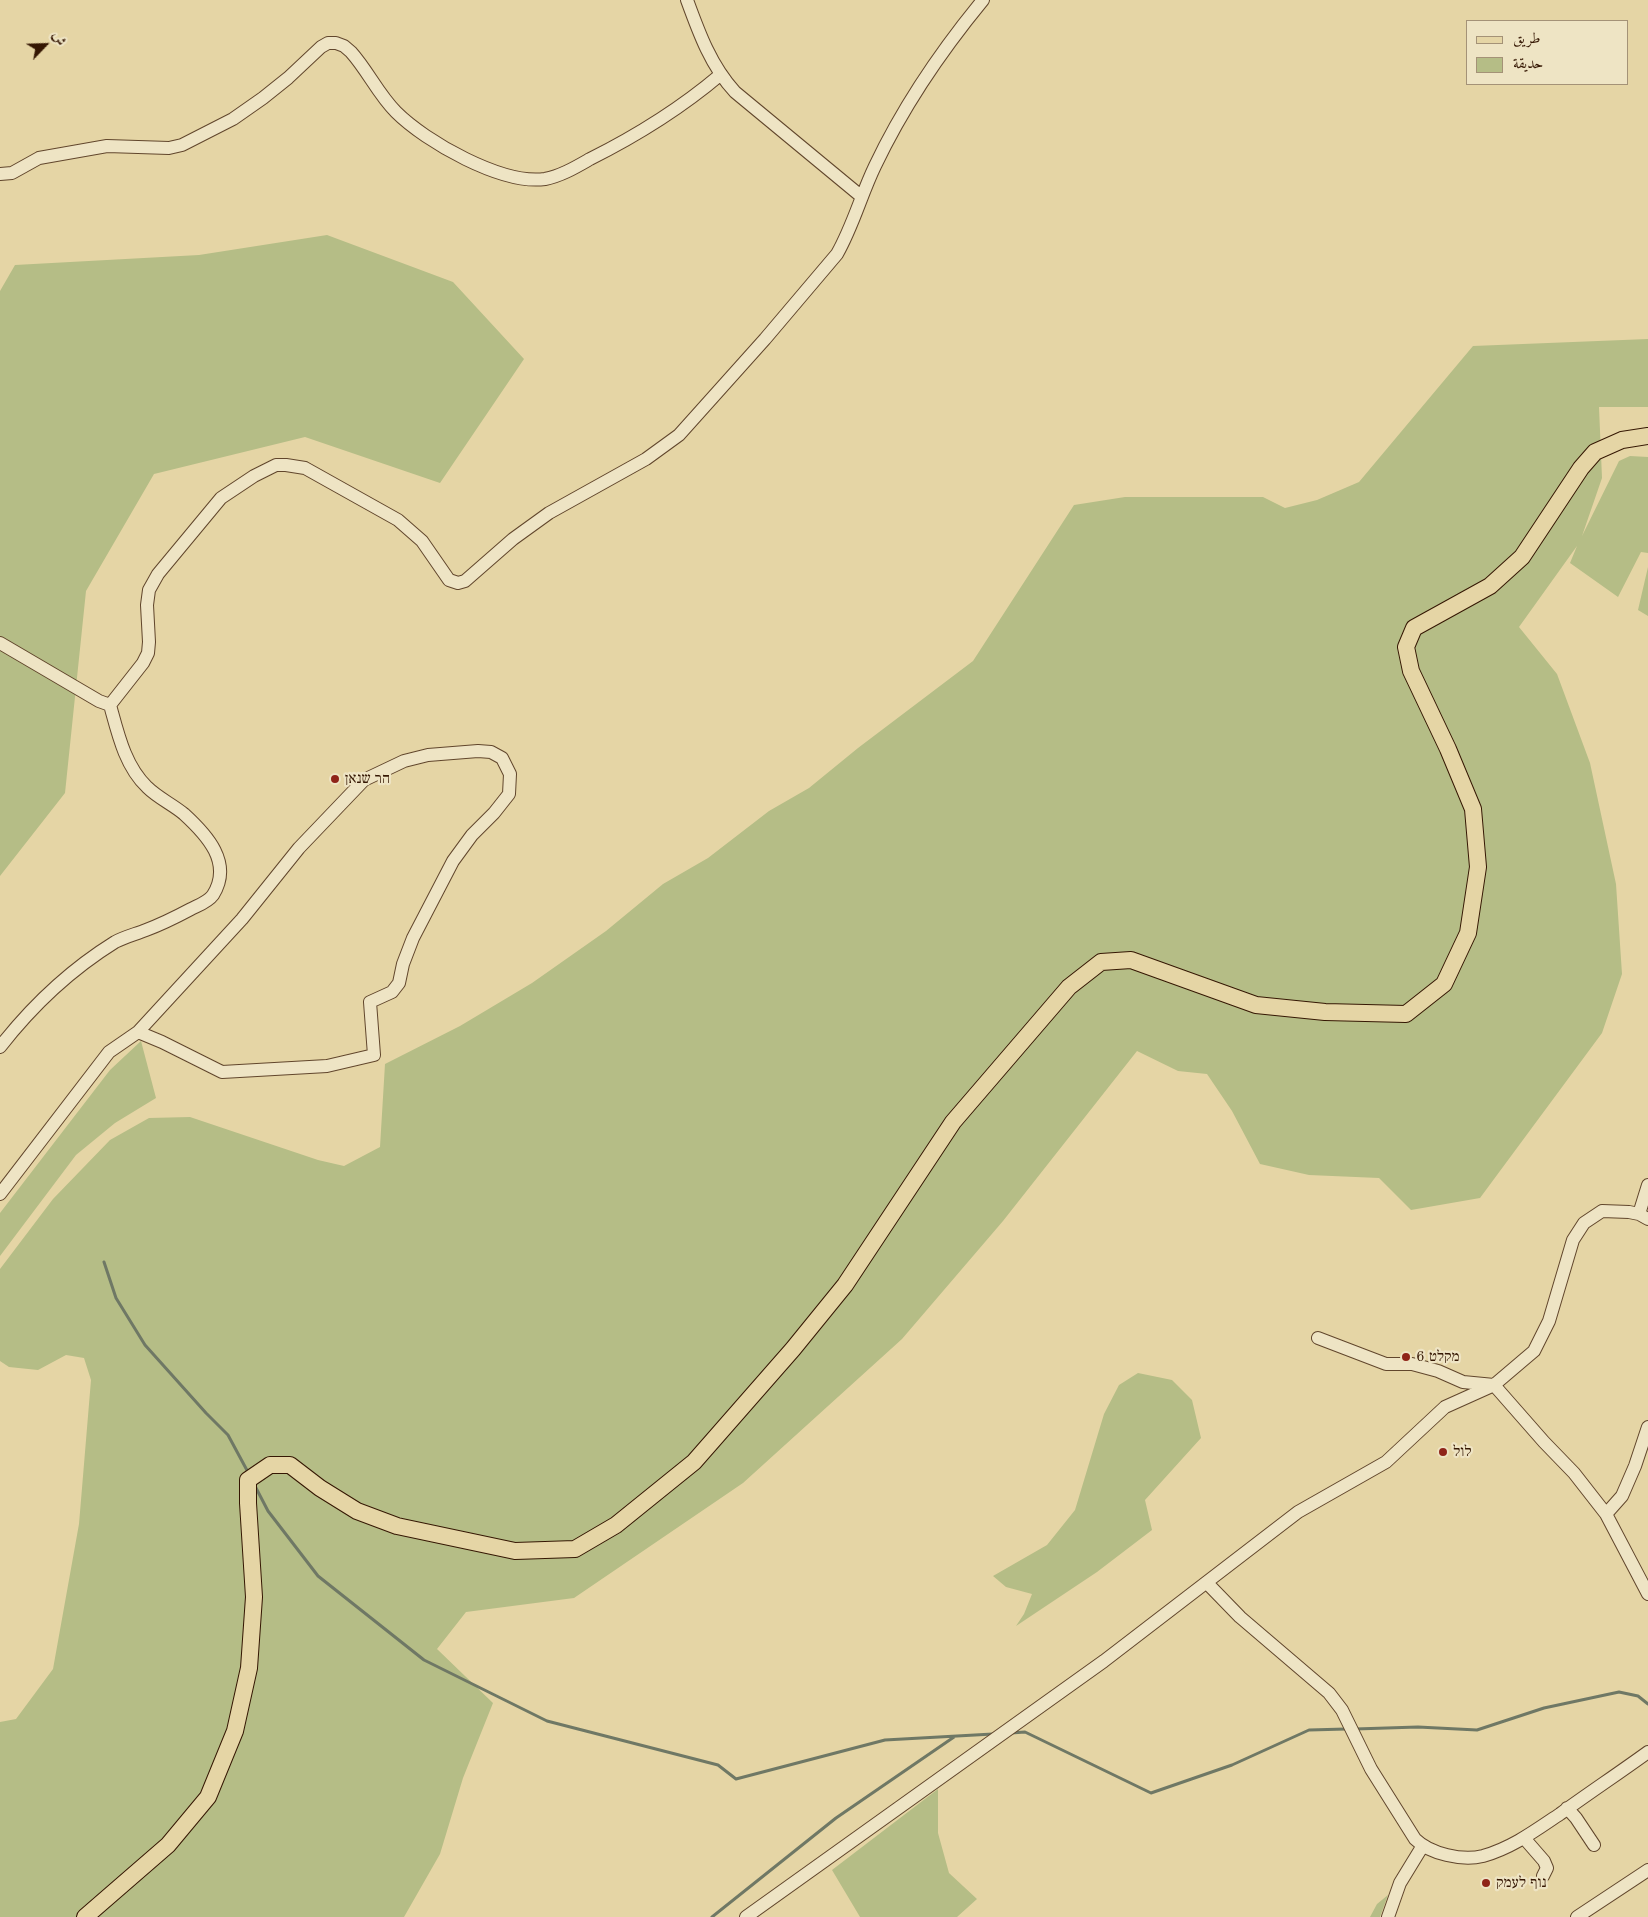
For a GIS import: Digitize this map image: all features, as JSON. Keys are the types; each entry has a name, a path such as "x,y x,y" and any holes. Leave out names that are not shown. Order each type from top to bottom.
{"main road":[{"path":"86,1917 168,1845 202,1804 208,1796 236,1731 249,1668 254,1597 248,1480 270,1465 290,1465 320,1488 357,1511 397,1526 515,1552 575,1549 616,1525 694,1462 793,1349 845,1285 953,1122 1069,987 1101,962 1131,960 1256,1005 1325,1012 1406,1014 1444,984 1468,933 1478,867 1473,808 1448,749 1411,671 1406,647 1414,628 1490,586 1516,564 1533,543 1581,468 1596,452 1622,440 1648,436"}],"street":[{"path":"687,0 702,38 720,75 735,92 862,197"},
{"path":"110,705 144,663 149,642 147,605 149,590 158,574 220,498 254,476 276,466 286,465 304,468 398,520 422,541 449,580 458,583 465,581 537,521 574,498 646,459 679,435 828,266 846,238 874,168 892,132 938,58 983,0"},
{"path":"0,174 12,173 39,158 107,146 169,148 182,145 240,114 288,78 309,57 328,43 336,43 351,52 387,103 426,136 464,159 506,174 536,179 546,179 560,174 603,153 677,107 720,75"},
{"path":"0,643 99,701 110,705"},
{"path":"0,1047 23,1019 55,987 81,965 116,941 168,921 209,900 220,879 220,861 212,845 184,814 147,787 129,764 110,705"},
{"path":"0,1194 109,1052 138,1032 242,919 299,848 364,780 404,761 428,755 478,751 491,752 502,758 510,774 509,794 494,813 472,835 453,862 413,938 399,983 392,992 370,1002 374,1055 327,1066 222,1072 138,1032"},
{"path":"746,1917 1104,1661 1298,1512 1386,1462 1445,1407 1494,1385 1534,1351 1549,1321 1573,1240 1584,1223 1602,1211 1629,1212 1644,1216 1648,1185"},
{"path":"1318,1338 1386,1364 1412,1364 1438,1371 1464,1382 1494,1385 1574,1473 1606,1514 1648,1594"},
{"path":"1606,1514 1622,1496 1635,1466 1648,1427"},
{"path":"1207,1582 1240,1616 1329,1692 1342,1710 1370,1769 1415,1840 1422,1847 1461,1857 1481,1856 1502,1850 1524,1838 1648,1752"},
{"path":"1567,1808 1594,1845"},
{"path":"1524,1838 1544,1861 1547,1868 1543,1876"},
{"path":"1388,1917 1400,1883 1422,1847"},
{"path":"1577,1917 1648,1870"}],"green space":[{"path":"327,235 453,282 524,359 440,483 305,437 154,474 86,591 65,793 0,876 0,291 15,265 199,255"},
{"path":"1648,339 1648,407 1599,407 1602,478 1582,536 1619,461 1630,456 1648,457 1648,553 1641,552 1618,597 1570,563 1577,546 1519,627 1557,674 1590,763 1616,884 1622,974 1602,1033 1480,1198 1411,1210 1379,1178 1309,1175 1260,1164 1232,1111 1207,1074 1178,1071 1137,1051 1003,1221 902,1339 743,1483 574,1598 466,1612 437,1649 493,1703 463,1778 440,1854 404,1917 0,1917 0,1722 16,1719 53,1669 79,1524 91,1380 84,1358 66,1355 38,1370 9,1367 0,1361 0,1269 53,1199 110,1140 149,1118 190,1117 318,1160 344,1166 380,1147 385,1064 460,1026 532,983 606,931 663,884 708,858 769,811 809,788 858,748 973,661 1074,505 1125,497 1263,497 1285,508 1317,500 1359,482 1473,346"},
{"path":"1648,567 1648,616 1638,610"},
{"path":"141,1041 156,1098 115,1123 76,1155 0,1256 0,1213 110,1070"},
{"path":"1138,1373 1172,1380 1192,1400 1201,1438 1145,1500 1152,1530 1097,1572 1016,1626 1024,1614 1032,1594 1006,1587 993,1576 1047,1545 1075,1510 1104,1414 1119,1385"},
{"path":"938,1789 938,1833 949,1873 977,1899 957,1917 860,1917 832,1870"},
{"path":"1388,1895 1380,1917 1370,1917 1377,1904"}],"waterway":[{"path":"104,1262 116,1298 145,1345 228,1435 249,1474"},
{"path":"255,1486 268,1511 318,1576 424,1660 547,1721 718,1765 736,1779 885,1740 993,1734"},
{"path":"1355,1729 1418,1727 1477,1730 1544,1708 1619,1692 1638,1696 1648,1704"},
{"path":"1011,1733 1025,1732 1151,1793 1232,1765 1309,1730 1346,1729"},
{"path":"712,1917 836,1818 954,1737"}],"place":[{"name":"הר שנאן","path":"335,779"},
{"name":"מקלט 6","path":"1406,1357"},
{"name":"לול","path":"1443,1452"},
{"name":"נוף לעמק","path":"1486,1883"}]}
